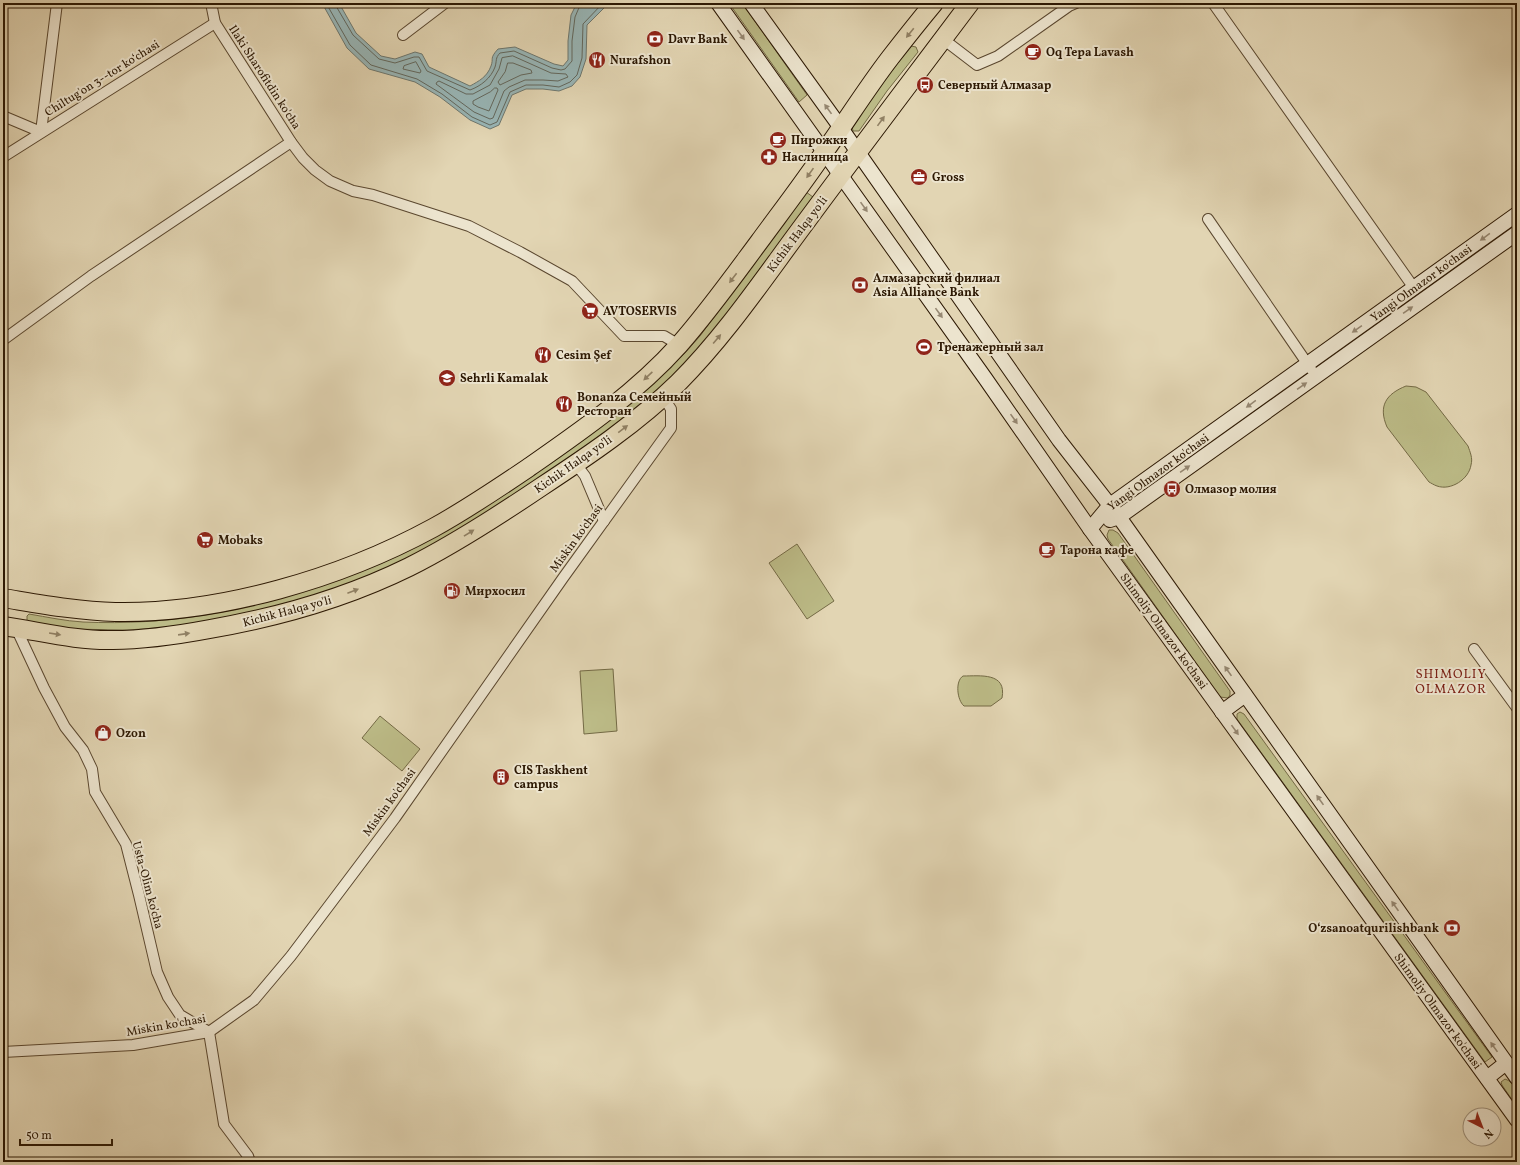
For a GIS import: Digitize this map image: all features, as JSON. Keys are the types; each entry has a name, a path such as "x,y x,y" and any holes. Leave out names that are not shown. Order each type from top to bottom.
{"highway":[{"name":"Kichik Halqa yo'li","path":"6,599 66,608 112,612 147,611 200,605 275,590 360,562 401,544 467,508 566,441 633,390 679,345 701,320 732,279 825,152 889,59 934,3"},
{"name":"Kichik Halqa yo'li","path":"8,626 76,638 126,640 215,629 258,620 338,597 371,585 418,562 484,524 576,464 662,397 693,367 722,334 970,3"},
{"path":"6,599 8,626"}],"main road":[{"name":"Shimoliy Olmazor ko'chasi","path":"718,3 986,378 1090,528 1517,1120"},
{"name":"Shimoliy Olmazor ko'chasi","path":"751,3 841,128 1059,440 1119,517 1517,1078"},
{"name":"Yangi Olmazor ko'chasi","path":"1090,528 1110,505 1517,214"},
{"name":"Yangi Olmazor ko'chasi","path":"1090,528 1119,517 1517,232"},
{"path":"1222,712 1245,695"},
{"path":"1487,1078 1506,1063"}],"street":[{"path":"3,116 41,132 57,3"},
{"name":"Ilaki Sharofitdin ko'cha","path":"211,3 215,23 291,142 303,158 315,170 330,181 353,191 372,195 469,226 520,252 572,282 624,336 664,336 679,345"},
{"path":"403,35 445,3"},
{"path":"943,39 977,65 998,56 1069,6 1076,3"},
{"path":"1213,3 1414,288"},
{"name":"Chiltug'on 3--tor koʻchasi","path":"3,156 215,23"},
{"path":"3,340 91,276 291,142"},
{"path":"1208,219 1316,376"},
{"name":"Miskin ko'chasi","path":"3,1052 133,1045 209,1032 254,1000 296,949 395,818 519,640 671,428 671,409 662,397"},
{"path":"576,464 585,476 604,521"},
{"name":"Usta-Olim ko'cha","path":"8,626 65,727 83,750 92,769 95,792 126,844 140,895 157,972 168,997 180,1015 209,1032"},
{"path":"1474,648 1517,708"},
{"path":"209,1032 224,1124 248,1156 250,1162"}],"shaded area":[{"path":"729,3 742,3 807,95 799,102"},
{"path":"911,46 916,47 918,52 887,91 859,131 853,131 852,126 880,85"},
{"path":"806,192 813,197 706,342 674,376 602,435 509,500 440,541 388,568 330,591 281,607 173,627 127,630 68,629 27,621 27,616 29,614 83,622 146,622 177,619 238,609 299,593 328,583 646,390 684,354 700,336"},
{"path":"1406,386 1416,387 1426,392 1468,446 1472,460 1470,470 1458,483 1448,487 1442,487 1436,486 1429,482 1387,427 1383,413 1386,402 1393,393"},
{"path":"1109,530 1113,530 1118,533 1230,691 1228,698 1220,697 1108,539 1107,535"},
{"path":"797,544 834,601 807,619 769,563"},
{"path":"613,669 617,731 584,734 580,671"},
{"path":"963,676 991,677 1000,684 1002,698 991,706 964,706 958,695 960,678"},
{"path":"1240,712 1244,714 1492,1057 1485,1062 1237,719 1237,714"},
{"path":"380,716 420,749 402,771 362,738"},
{"path":"1505,1079 1512,1083 1514,1087 1517,1107 1502,1085 1501,1082"}],"water":[{"path":"322,3 339,3 356,33 381,56 395,59 415,52 422,54 429,67 470,86 485,76 491,66 495,52 498,49 515,47 554,64 563,66 568,60 568,41 571,15 577,3 609,3 587,25 586,59 580,77 572,86 559,91 526,89 512,95 499,125 490,129 470,120 440,97 415,82 369,69 347,48"}],"place":[{"name":"Davr Bank","path":"655,39"},
{"name":"Oq Tepa Lavash","path":"1033,52"},
{"name":"Nurafshon","path":"597,60"},
{"name":"Северный Алмазар","path":"925,85"},
{"name":"Пирожки","path":"778,140"},
{"name":"Наслиница","path":"769,157"},
{"name":"Gross","path":"919,177"},
{"name":"Алмазарский филиал Asia Alliance Bank","path":"860,285"},
{"name":"AVTOSERVIS","path":"590,311"},
{"name":"Тренажерный зал","path":"924,347"},
{"name":"Cesim Şef","path":"543,355"},
{"name":"Sehrli Kamalak","path":"447,378"},
{"name":"Bonanza Семейный Ресторан","path":"564,404"},
{"name":"Олмазор молия","path":"1172,489"},
{"name":"Mobaks","path":"205,540"},
{"name":"Тарона кафе","path":"1047,550"},
{"name":"Мирхосил","path":"452,591"},
{"name":"Ozon","path":"103,733"},
{"name":"CIS Taskhent campus","path":"501,777"},
{"name":"Oʻzsanoatqurilishbank","path":"1452,928"}],"district":[{"name":"SHIMOLIY OLMAZOR","path":"1451,680"}]}
